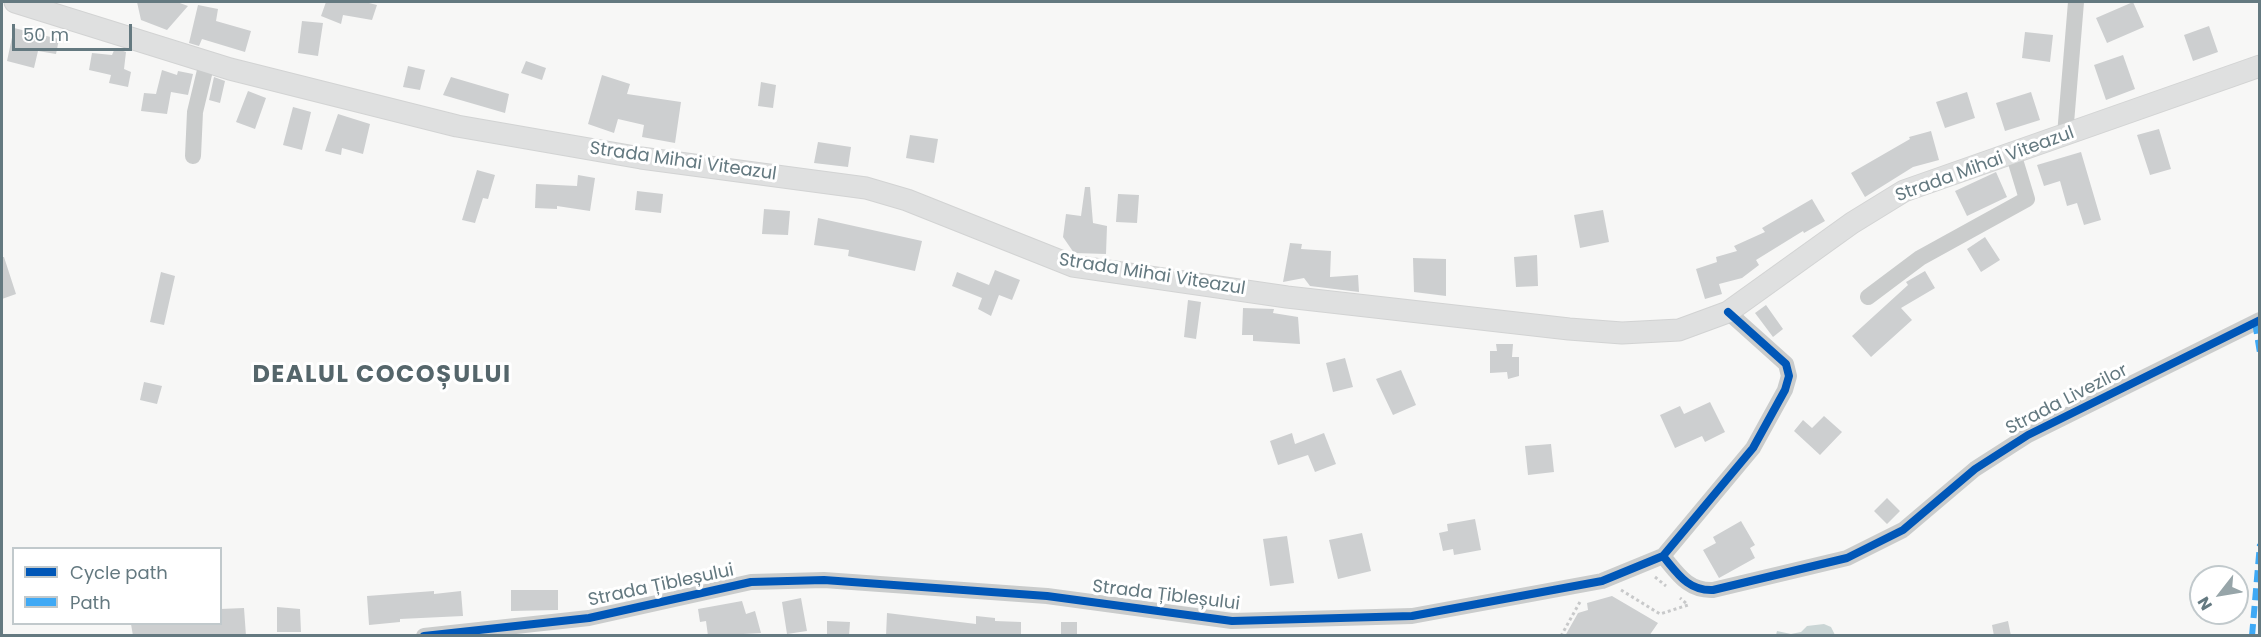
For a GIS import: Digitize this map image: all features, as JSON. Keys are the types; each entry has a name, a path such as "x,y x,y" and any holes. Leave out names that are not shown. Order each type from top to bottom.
{"main road":[{"name":"Strada Mihai Viteazul","path":"15,2 207,62 446,123 641,158 866,188 907,200 1073,266 1287,297 1622,333 1679,330 1728,312 1852,223 1904,191 2259,66"}],"street":[{"path":"2065,135 2076,2"},
{"path":"194,156 195,112 207,62"},
{"path":"1868,297 1920,258 2027,199 2013,153"},
{"name":"Strada Țibleșului","path":"424,636 589,618 751,582 814,581 1047,596 1294,627 1412,616 1602,581 1663,556 1753,448 1785,390 1789,376 1786,364 1728,312"},
{"name":"Strada Livezilor","path":"1663,556 1689,586 1700,590 1713,590 1847,558 1903,530 1975,469 2028,435 2259,320"}],"path":[{"path":"1611,591 1620,589 1660,614 1688,606 1641,565"},
{"path":"1561,636 1582,599 1591,597"}],"shaded area":[{"path":"1824,624 1831,627 1835,635 1776,635 1777,631 1791,634 1801,632 1807,626"}],"building":[{"path":"137,2 177,2 188,6 167,30 141,20"},
{"path":"326,2 365,2 377,5 372,20 343,15 341,24 321,16"},
{"path":"2133,2 2144,27 2107,43 2096,18"},
{"path":"198,5 218,9 216,21 251,31 245,52 202,39 199,46 189,43"},
{"path":"302,21 323,23 318,56 298,53"},
{"path":"2209,26 2218,52 2193,61 2184,35"},
{"path":"14,28 59,39 56,54 38,51 34,68 7,61"},
{"path":"2025,32 2053,35 2050,62 2022,58"},
{"path":"115,48 126,52 124,69 131,72 128,87 109,83 111,75 89,70 92,53 112,55"},
{"path":"2123,55 2135,89 2106,100 2094,65"},
{"path":"526,61 546,68 542,80 521,73"},
{"path":"408,66 425,70 420,90 403,87"},
{"path":"162,70 177,75 178,71 193,74 188,95 171,92 167,114 141,111 144,93 156,94"},
{"path":"602,75 630,84 627,94 681,102 675,143 642,137 644,125 618,119 614,133 588,124"},
{"path":"214,77 225,81 220,103 209,100"},
{"path":"451,77 509,94 505,113 443,95"},
{"path":"761,82 776,85 773,108 758,106"},
{"path":"248,91 266,98 255,129 236,122"},
{"path":"1967,92 1975,118 1945,128 1936,102"},
{"path":"2031,92 2040,120 2005,131 1996,103"},
{"path":"293,107 311,112 302,150 283,145"},
{"path":"338,114 370,124 363,154 342,148 341,155 325,151"},
{"path":"2159,129 2171,169 2150,175 2137,135"},
{"path":"1931,131 1939,160 1913,167 1865,197 1851,173 1910,139 1909,137"},
{"path":"910,135 938,139 934,163 906,158"},
{"path":"818,142 851,147 848,167 814,163"},
{"path":"2081,152 2101,220 2084,225 2077,203 2067,206 2060,181 2044,186 2037,165"},
{"path":"477,170 495,175 488,199 483,198 475,223 462,220"},
{"path":"1996,172 2007,197 1967,216 1955,191"},
{"path":"578,175 595,178 590,211 557,206 557,209 535,208 536,184 577,186"},
{"path":"1085,187 1090,187 1093,223 1107,226 1106,254 1074,253 1063,237 1066,214 1081,216"},
{"path":"637,191 663,194 661,213 635,210"},
{"path":"1118,194 1139,195 1137,223 1116,222"},
{"path":"1812,199 1825,221 1804,233 1803,231 1756,260 1759,265 1742,278 1719,284 1722,294 1705,299 1696,269 1717,262 1716,257 1737,251 1734,246 1765,232 1762,228"},
{"path":"764,209 790,211 788,235 762,234"},
{"path":"1603,210 1609,242 1580,248 1574,215"},
{"path":"818,218 922,241 915,271 848,256 849,250 814,245"},
{"path":"1985,237 2000,260 1981,272 1967,249"},
{"path":"1290,243 1302,244 1301,249 1331,251 1330,277 1358,275 1359,292 1310,286 1304,278 1283,282"},
{"path":"1537,255 1538,286 1516,287 1514,257"},
{"path":"2,257 4,257 16,294 2,299"},
{"path":"1413,258 1446,259 1446,296 1414,292"},
{"path":"995,270 1020,280 1012,300 999,295 991,316 978,309 982,298 952,286 957,272 989,285"},
{"path":"1925,271 1935,288 1901,308 1912,320 1871,357 1852,336 1908,285 1906,282"},
{"path":"161,272 175,276 164,325 150,322"},
{"path":"1188,300 1201,302 1196,339 1184,337"},
{"path":"1766,305 1783,329 1773,337 1755,313"},
{"path":"1243,308 1274,309 1273,313 1298,317 1300,344 1253,341 1253,335 1242,335"},
{"path":"1496,344 1513,344 1512,357 1519,357 1519,376 1508,379 1507,372 1490,373 1490,351 1497,351"},
{"path":"1345,358 1353,387 1333,392 1326,363"},
{"path":"1401,370 1416,405 1393,415 1376,379"},
{"path":"144,382 162,386 157,404 140,400"},
{"path":"1710,402 1725,432 1705,442 1702,436 1675,448 1660,415 1680,406 1684,414"},
{"path":"1824,416 1842,432 1820,455 1794,431 1803,420 1812,428"},
{"path":"1292,433 1295,444 1324,433 1336,464 1315,472 1308,455 1278,465 1270,441"},
{"path":"1551,444 1554,472 1528,475 1525,446"},
{"path":"1887,498 1900,511 1887,524 1874,511"},
{"path":"1475,519 1481,550 1454,555 1453,549 1443,551 1439,533 1448,531 1447,524"},
{"path":"1741,521 1755,545 1750,548 1755,558 1719,578 1703,550 1716,543 1713,537"},
{"path":"1362,533 1371,571 1338,579 1329,540"},
{"path":"1287,536 1294,583 1270,586 1263,539"},
{"path":"511,590 558,590 558,610 511,611"},
{"path":"434,591 434,594 461,591 463,616 400,619 400,622 369,625 367,596"},
{"path":"1612,596 1658,623 1649,636 1565,636 1578,613 1588,610 1587,603"},
{"path":"801,598 807,631 787,634 782,602"},
{"path":"742,601 746,614 755,611 761,633 708,636 706,621 700,622 698,609"},
{"path":"277,607 300,609 301,632 277,632"},
{"path":"244,608 246,636 133,636 131,625 222,625 222,609"},
{"path":"887,613 976,624 976,616 995,618 995,621 1021,622 1021,636 886,636"},
{"path":"827,621 850,622 849,636 827,636"},
{"path":"2008,621 2011,636 1994,636 1992,625"},
{"path":"1061,622 1077,622 1077,636 1061,636"}],"marked path":[{"path":"2255,322 2260,353"},
{"path":"2252,636 2260,544"}],"cycle path":[{"path":"424,636 589,618 751,582 824,580 1047,596 1232,621 1412,616 1602,581 1663,556 1753,448 1785,390 1789,376 1786,364 1728,312"},
{"path":"1663,556 1684,580 1704,590 1713,590 1847,558 1903,530 1975,469 2028,435 2260,320"}],"district":[{"name":"DEALUL COCOȘULUI","path":"382,376"}]}
